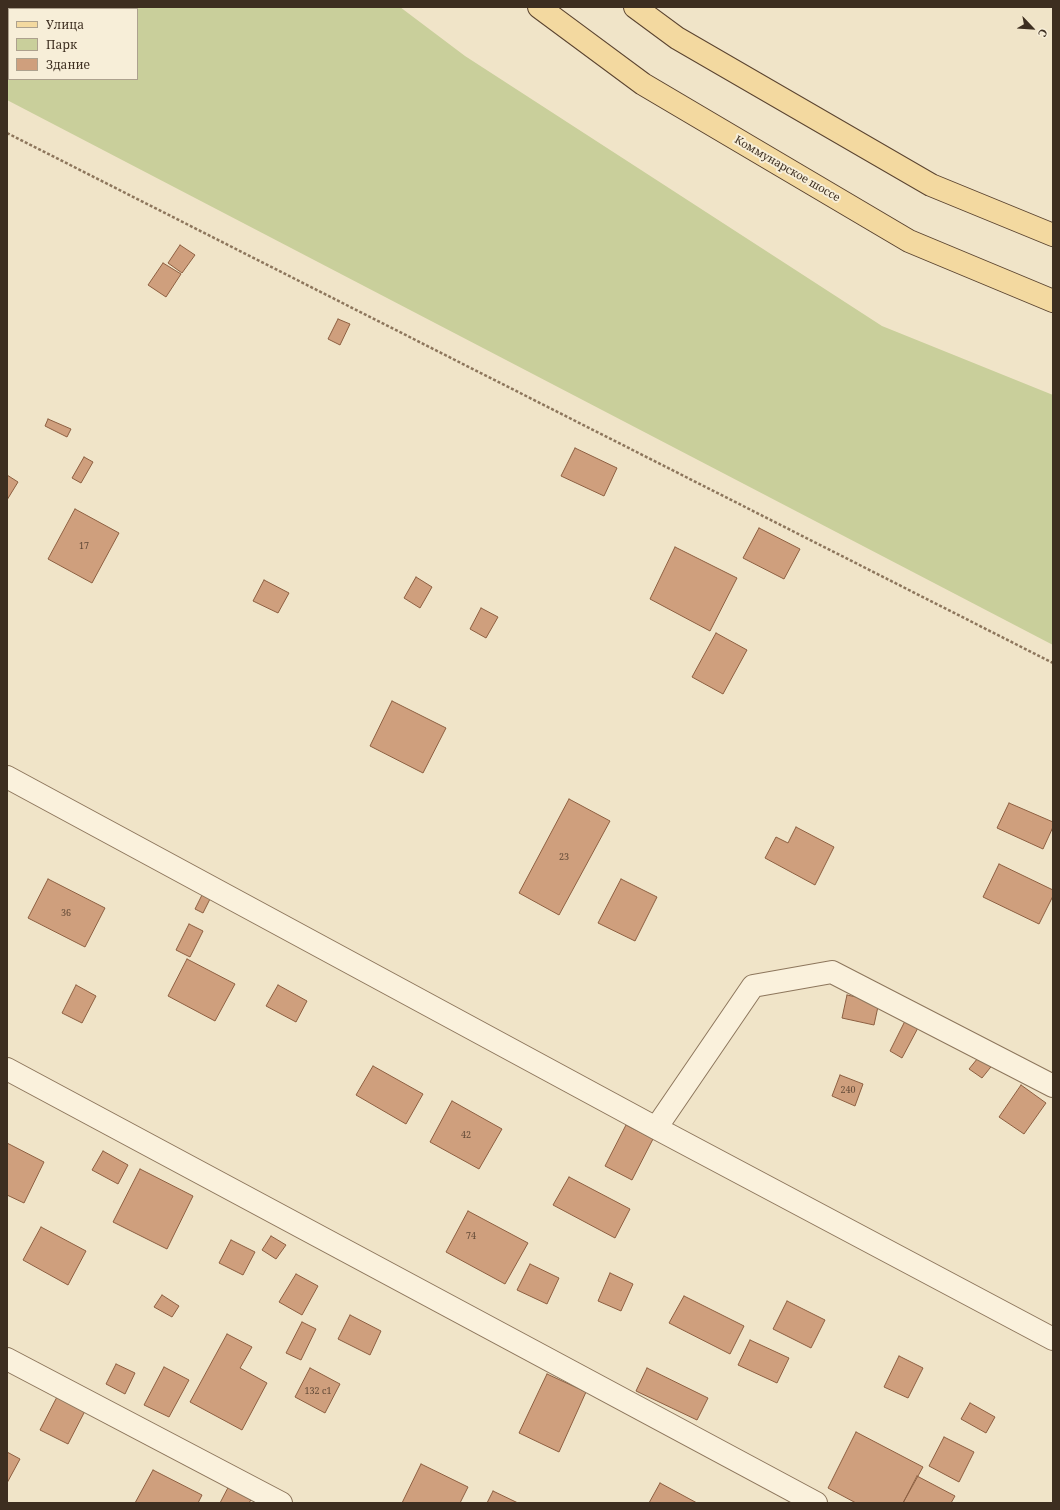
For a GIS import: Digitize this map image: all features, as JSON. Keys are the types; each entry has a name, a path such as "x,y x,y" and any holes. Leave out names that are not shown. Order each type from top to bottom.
{"main road":[{"name":"Коммунарское шоссе","path":"539,7 643,84 910,241 1053,301"},
{"path":"635,7 677,38 931,185 1053,235"}],"street":[{"path":"7,776 656,1128 1053,1339"},
{"path":"656,1128 753,986 832,972 1053,1086"},
{"path":"7,1070 816,1503"},
{"path":"7,1359 281,1503"}],"path":[{"path":"7,133 1053,663"}],"green space":[{"path":"7,7 400,7 465,56 882,326 1053,395 1053,645 7,100"}],"building":[{"path":"180,245 195,255 182,273 168,263"},
{"path":"163,263 181,274 166,297 148,285"},
{"path":"338,319 350,324 340,345 328,339"},
{"path":"48,419 71,429 67,437 45,426"},
{"path":"575,448 617,468 604,496 561,476"},
{"path":"84,457 93,462 81,483 72,478"},
{"path":"7,475 18,482 7,500"},
{"path":"75,509 119,533 92,583 48,559"},
{"path":"759,528 800,549 784,579 743,558"},
{"path":"675,547 737,578 710,631 650,599"},
{"path":"416,577 432,587 420,608 404,598"},
{"path":"264,580 289,593 278,613 253,601"},
{"path":"481,608 498,617 486,638 470,629"},
{"path":"716,633 747,650 723,694 692,677"},
{"path":"392,701 446,728 423,773 370,746"},
{"path":"569,799 610,821 559,915 519,893"},
{"path":"1009,803 1053,822 1053,827 1043,849 997,828"},
{"path":"796,827 834,847 815,885 765,858 776,837 788,843"},
{"path":"999,864 1053,890 1053,896 1039,924 983,897"},
{"path":"48,879 105,908 85,947 28,918"},
{"path":"621,879 657,897 635,941 598,923"},
{"path":"206,887 214,891 203,913 195,909"},
{"path":"189,924 203,931 190,957 176,950"},
{"path":"187,959 235,984 215,1021 168,996"},
{"path":"76,985 96,996 82,1023 62,1013"},
{"path":"278,985 307,1001 296,1022 266,1006"},
{"path":"847,995 879,1002 874,1025 842,1018"},
{"path":"906,1019 919,1026 902,1058 890,1051"},
{"path":"982,1053 994,1063 982,1078 969,1069"},
{"path":"373,1066 423,1094 406,1124 356,1095"},
{"path":"840,1075 863,1084 855,1106 832,1096"},
{"path":"1021,1085 1046,1103 1024,1134 999,1117"},
{"path":"452,1101 502,1129 479,1169 430,1142"},
{"path":"626,1125 653,1139 632,1180 605,1166"},
{"path":"7,1143 44,1162 24,1203 7,1195"},
{"path":"103,1151 128,1165 118,1184 92,1170"},
{"path":"140,1169 193,1196 167,1249 113,1222"},
{"path":"569,1177 630,1209 615,1238 553,1205"},
{"path":"468,1211 528,1243 505,1284 446,1252"},
{"path":"41,1227 86,1251 68,1285 23,1260"},
{"path":"271,1236 286,1245 276,1259 262,1250"},
{"path":"231,1240 255,1252 243,1275 219,1263"},
{"path":"530,1264 559,1278 547,1304 517,1290"},
{"path":"610,1273 633,1284 621,1311 598,1301"},
{"path":"296,1274 318,1286 302,1315 279,1302"},
{"path":"162,1295 179,1306 172,1317 154,1307"},
{"path":"684,1296 744,1326 730,1354 669,1323"},
{"path":"787,1301 825,1320 811,1348 773,1329"},
{"path":"350,1315 381,1331 370,1355 338,1339"},
{"path":"302,1322 316,1329 301,1360 286,1353"},
{"path":"227,1334 252,1347 240,1368 267,1383 242,1430 190,1402"},
{"path":"750,1340 789,1358 777,1383 738,1365"},
{"path":"899,1356 923,1368 908,1398 884,1387"},
{"path":"116,1364 135,1373 125,1394 106,1384"},
{"path":"164,1367 189,1380 169,1417 144,1405"},
{"path":"310,1368 340,1384 325,1413 295,1397"},
{"path":"647,1368 708,1398 697,1420 636,1391"},
{"path":"547,1374 586,1392 559,1452 519,1433"},
{"path":"58,1395 86,1409 68,1444 40,1430"},
{"path":"970,1403 995,1417 986,1433 961,1419"},
{"path":"856,1432 923,1467 903,1503 856,1503 828,1488"},
{"path":"944,1437 974,1452 959,1482 929,1466"},
{"path":"7,1452 20,1459 7,1483"},
{"path":"421,1464 468,1487 460,1503 402,1503"},
{"path":"153,1470 202,1495 198,1503 135,1503"},
{"path":"917,1476 955,1496 951,1503 903,1503"},
{"path":"232,1480 255,1493 249,1503 220,1503"},
{"path":"660,1483 697,1503 649,1503"},
{"path":"493,1491 518,1503 487,1503"}]}
